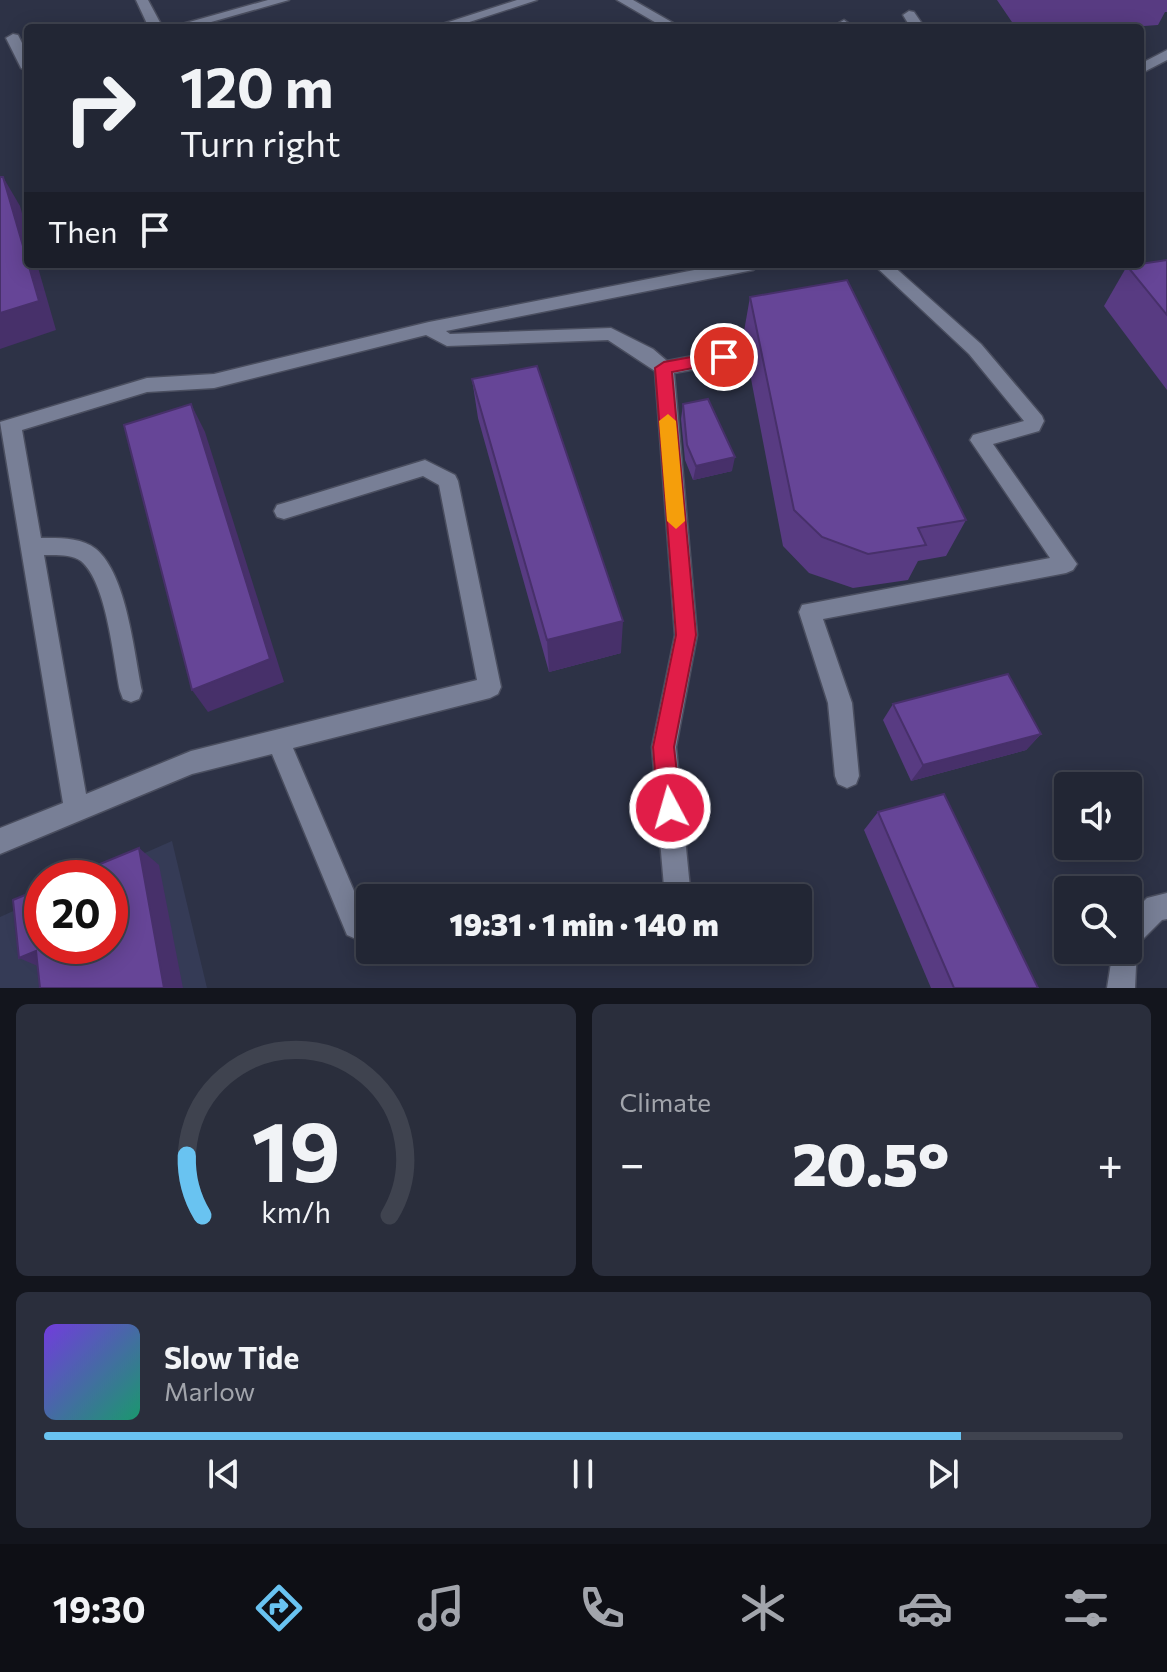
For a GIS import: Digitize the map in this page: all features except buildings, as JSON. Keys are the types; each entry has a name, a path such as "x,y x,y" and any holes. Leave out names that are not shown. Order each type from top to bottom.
{"street":[{"path":"142,0 154,24"},
{"path":"190,24 283,0"},
{"path":"450,24 531,0"},
{"path":"623,0 668,24"},
{"path":"909,15 915,24"},
{"path":"13,38 24,60"},
{"path":"1144,68 1167,54"},
{"path":"77,810 33,546 6,427 147,385 214,381 429,328 733,268"},
{"path":"847,776 840,703 810,612 1066,564 980,440 1032,426 1035,421 975,349 885,268"},
{"path":"429,328 447,340 611,334 647,354 664,368 686,635 664,747 677,884"},
{"path":"664,368 724,357"},
{"path":"0,841 191,763 490,687 448,481 425,468 284,511"},
{"path":"33,546 76,549 90,556 105,578 131,691"},
{"path":"278,740 356,926"},
{"path":"1142,922 1156,907 1167,906"},
{"path":"1121,988 1124,964"}],"shaded area":[{"path":"172,841 207,988 0,988 0,917 24,906 24,964 128,964 128,860"}],"slow traffic":[{"path":"668,421 676,521"}],"route":[{"path":"670,808 664,747 686,635 664,368 724,357"}]}
